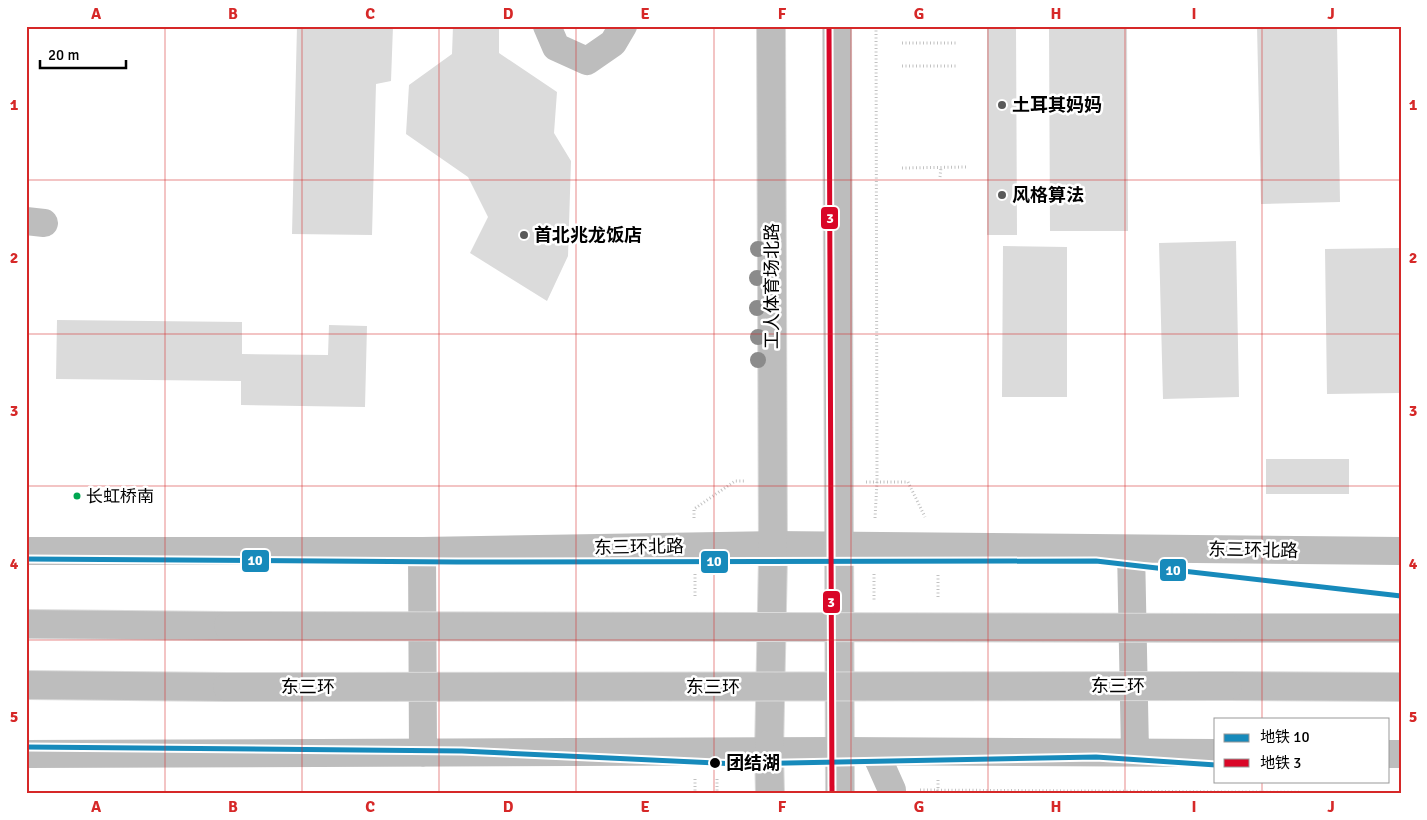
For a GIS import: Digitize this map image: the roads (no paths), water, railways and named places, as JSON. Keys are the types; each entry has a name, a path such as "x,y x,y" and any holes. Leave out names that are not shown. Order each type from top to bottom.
{"main road":[{"path":"546,26 556,47 587,61 613,42 623,26"},
{"name":"工人体育场北路","path":"770,794 769,752 773,545 771,26"},
{"path":"837,26 840,794"},
{"name":"东三环北路","path":"26,551 422,551 773,545 1401,551"},
{"path":"1131,549 1135,752"},
{"path":"422,551 423,753"},
{"path":"26,624 1401,628"},
{"name":"东三环","path":"26,685 227,687 1401,687"},
{"path":"26,754 840,751 1214,753"},
{"path":"875,752 892,792"}],"metro line":[{"name":"3","path":"829,26 832,794"},
{"name":"10","path":"26,559 457,562 1096,561 1401,596"},
{"name":"10","path":"26,747 462,751 737,764 1096,757 1214,765"}],"place":[{"name":"土耳其妈妈","path":"1002,105"},
{"name":"风格算法","path":"1002,195"},
{"name":"首北兆龙饭店","path":"524,235"},
{"name":"长虹桥南","path":"77,496"},
{"name":"团结湖","path":"715,763"}]}
